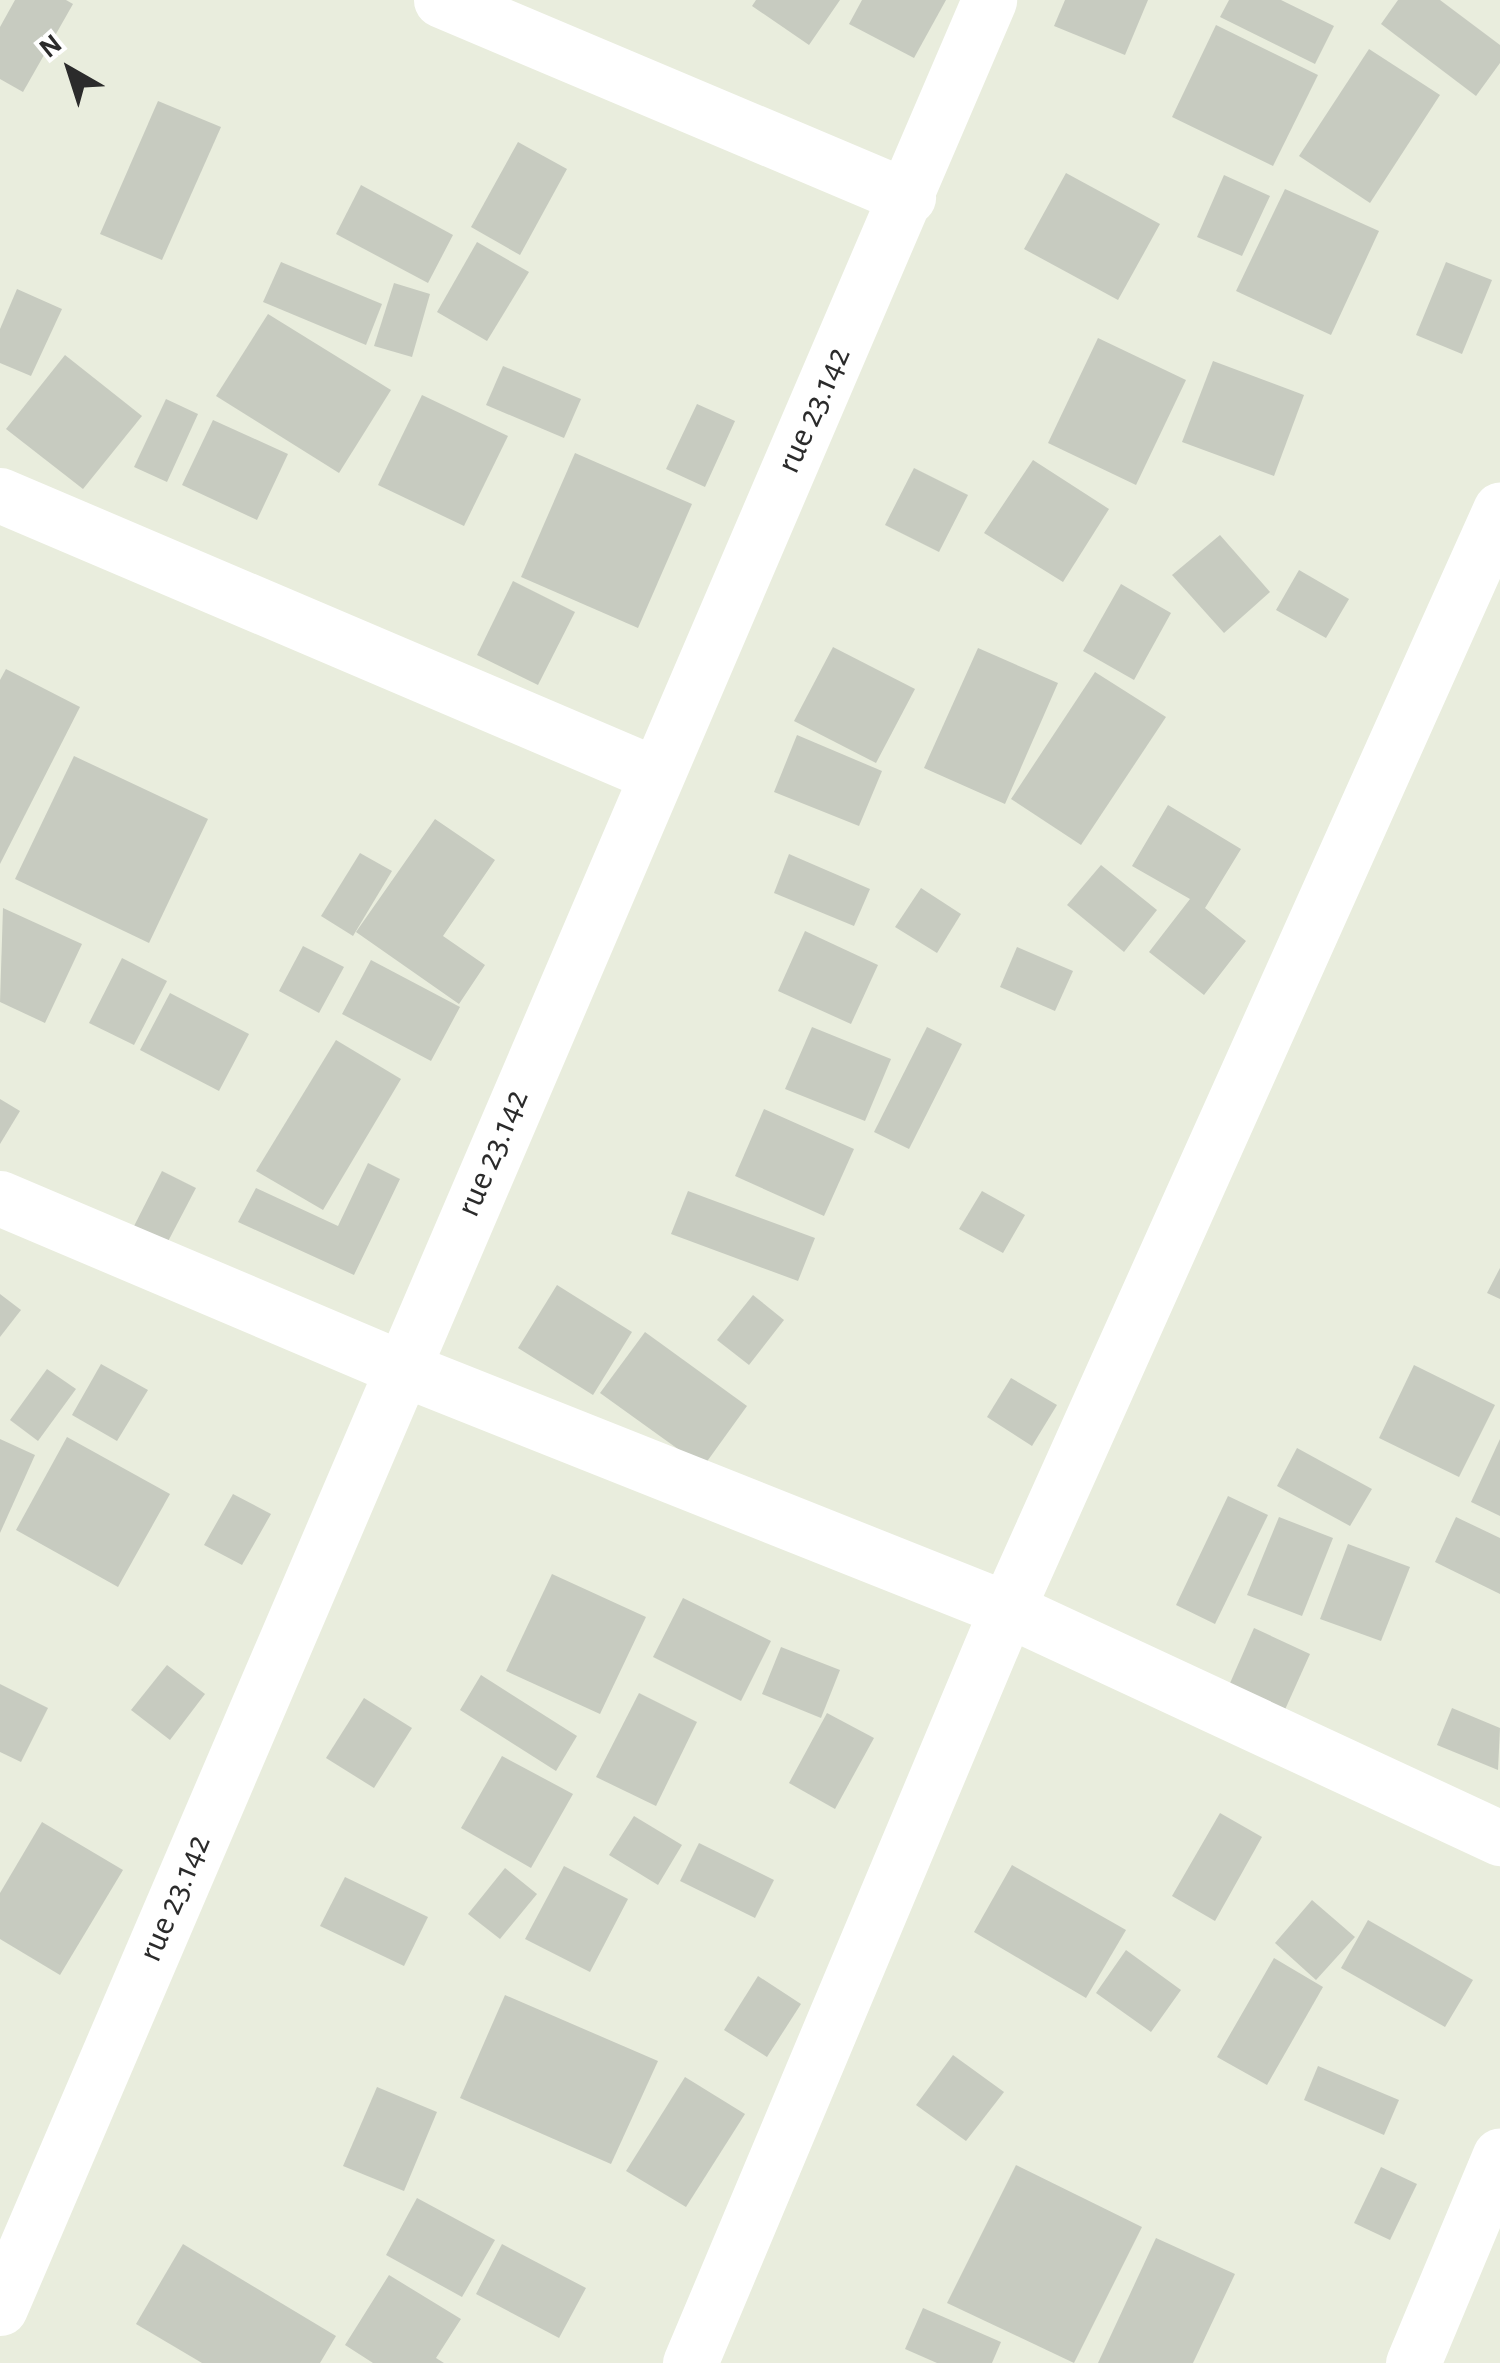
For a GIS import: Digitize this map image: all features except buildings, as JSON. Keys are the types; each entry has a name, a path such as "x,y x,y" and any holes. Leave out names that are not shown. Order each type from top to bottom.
{"street":[{"path":"441,0 908,197"},
{"name":"rue 23.142","path":"0,2308 655,774 908,197 989,0"},
{"path":"0,496 655,774"},
{"path":"690,2363 1008,1609 1500,510"},
{"path":"0,1198 401,1368 1008,1609 1500,1838"},
{"path":"1413,2363 1500,2155"}]}
